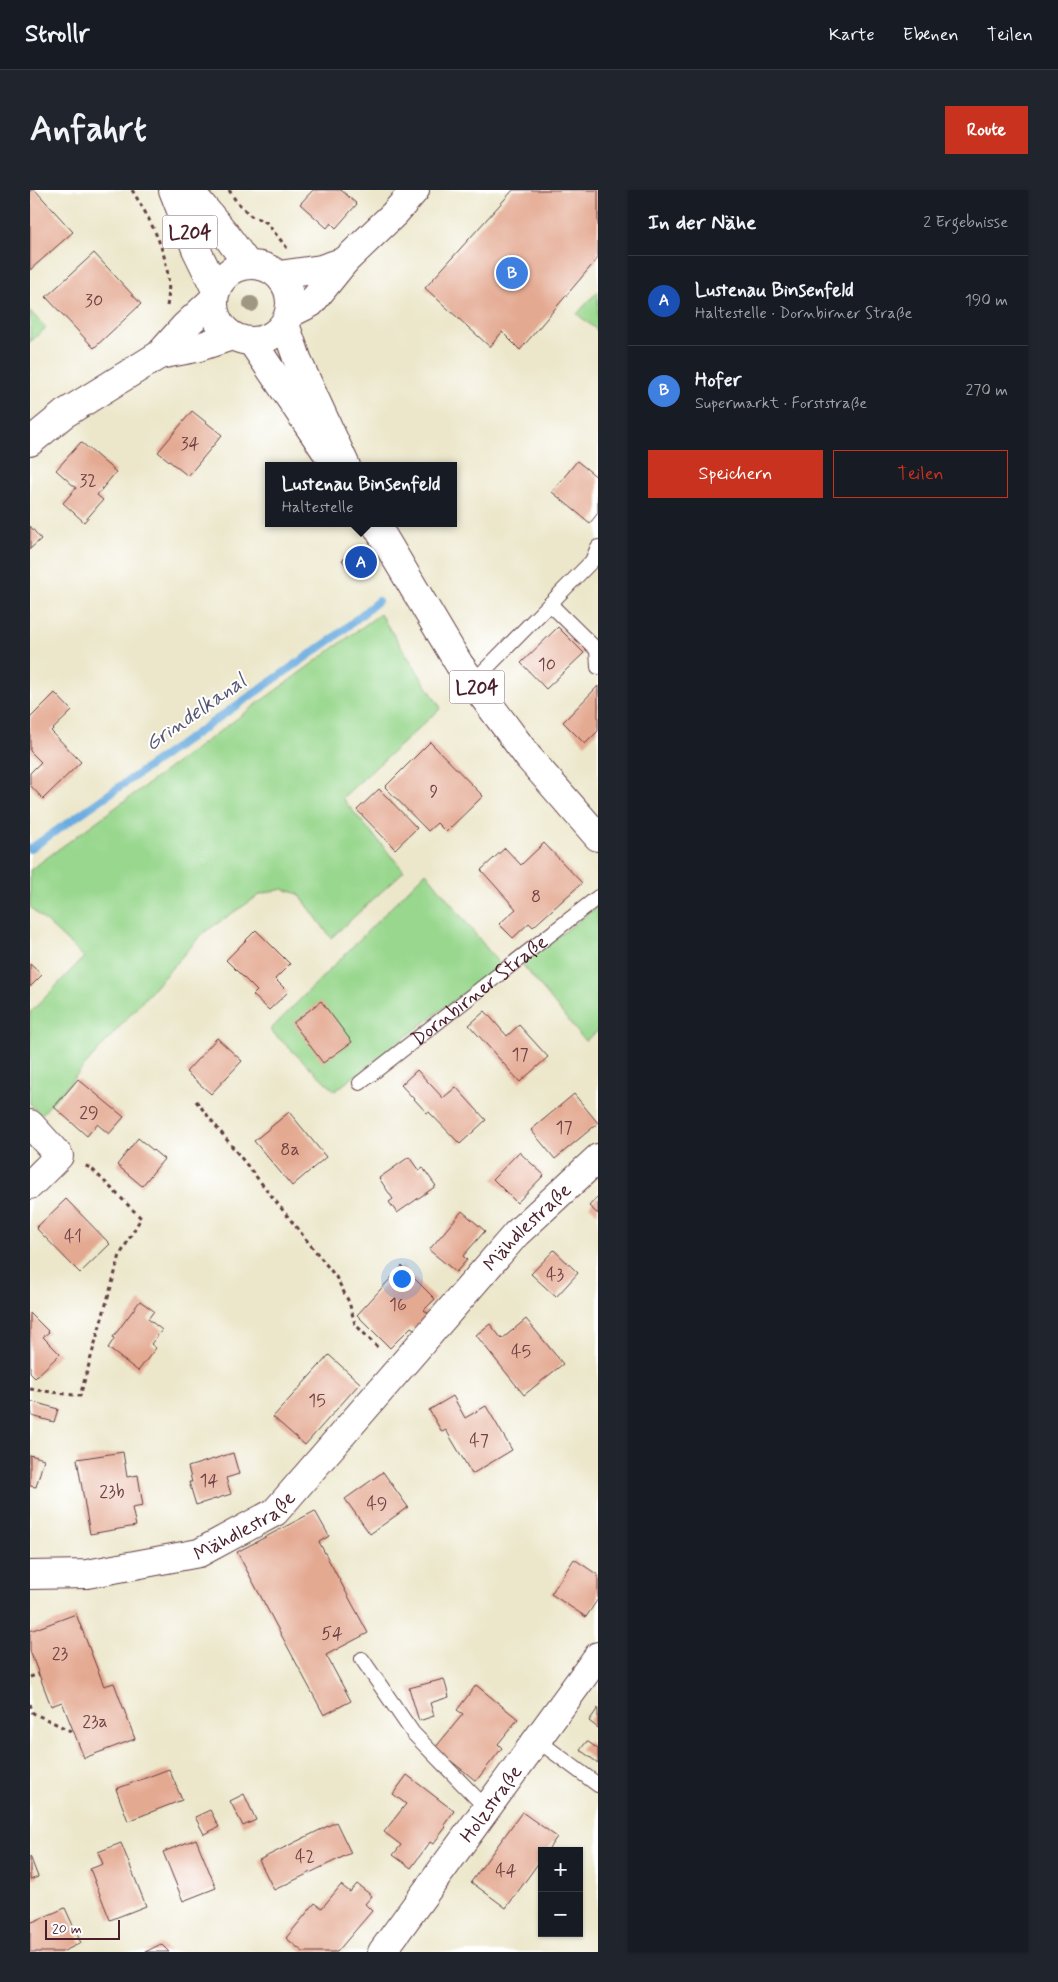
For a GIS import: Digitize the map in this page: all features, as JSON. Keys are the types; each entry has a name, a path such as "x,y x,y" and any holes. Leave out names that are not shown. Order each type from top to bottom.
{"street":[{"name":"L204","path":"173,190 215,294 215,314 221,326 242,339 333,462"},
{"name":"L204","path":"190,190 248,265 234,269 223,278 215,294"},
{"path":"159,355 242,339 265,340 276,333 287,319 311,303 345,261 394,214 415,190"},
{"path":"248,265 285,264 322,269 345,261"},
{"path":"285,264 286,283 289,294 287,319 299,364 344,462"},
{"path":"30,442 64,414 159,355 215,294"},
{"name":"L204","path":"377,527 459,664 529,758 598,837"},
{"path":"30,1124 59,1156 30,1186"},
{"name":"Mähdlestraße","path":"30,1575 88,1574 199,1553 274,1512 516,1234 598,1158"},
{"name":"Holzstraße","path":"382,1952 598,1656"}],"lane":[{"path":"473,682 592,561 598,547"},
{"path":"550,604 597,650 598,667"},
{"name":"Dornbirner Straße","path":"360,1084 598,897"},
{"path":"362,1659 413,1733 487,1809"},
{"path":"537,1740 598,1785"}],"path":[{"path":"132,190 150,218 159,240 169,292 166,308"},
{"path":"229,190 236,201 251,216 266,222 285,264"},
{"path":"196,1101 336,1277 349,1302 355,1324 399,1369"},
{"path":"30,1389 80,1396 120,1255 141,1218 91,1168 59,1156"},
{"path":"30,1677 38,1674"},
{"path":"30,1704 33,1713 73,1732"}],"green space":[{"path":"598,291 598,331 577,314"},
{"path":"30,311 46,328 30,342"},
{"path":"380,614 441,708 342,798 404,871 331,938 299,894 283,889 261,894 203,933 41,1115 30,1104 30,1013 84,957 30,907 30,870"},
{"path":"426,872 500,965 335,1091 270,1030"},
{"path":"598,906 598,1031 585,1041 522,964"}],"building":[{"path":"30,190 35,190 73,232 30,270"},
{"path":"313,190 341,190 357,204 336,228 331,223 327,228 300,204"},
{"path":"513,190 598,190 598,258 520,350 502,332 490,347 425,288"},
{"path":"94,253 141,304 94,348 46,297"},
{"path":"192,411 222,435 188,476 158,452"},
{"path":"81,442 116,472 97,495 103,500 84,522 63,503 76,488 56,470"},
{"path":"577,461 598,478 598,513 590,523 552,492"},
{"path":"30,526 41,539 30,549"},
{"path":"349,556 358,570 352,574 342,560"},
{"path":"558,627 584,653 546,689 521,663"},
{"path":"598,686 598,731 585,744 563,722"},
{"path":"55,693 72,711 51,731 81,762 43,799 30,785 30,773 41,762 30,751 30,718"},
{"path":"430,742 483,796 446,832 437,823 428,831 385,787"},
{"path":"379,789 417,828 395,849 357,810"},
{"path":"544,843 582,883 533,927 529,923 513,938 499,924 516,909 481,870 505,848 521,865"},
{"path":"256,930 290,964 275,979 288,992 269,1010 253,995 257,991 226,960"},
{"path":"30,964 42,975 30,987"},
{"path":"321,1001 352,1042 323,1063 293,1023"},
{"path":"485,1011 507,1036 519,1025 548,1057 520,1082 469,1025"},
{"path":"217,1038 242,1061 211,1094 186,1072"},
{"path":"417,1070 443,1098 456,1087 486,1120 460,1144 401,1085"},
{"path":"78,1079 124,1117 109,1134 97,1124 87,1136 54,1107"},
{"path":"574,1094 598,1123 555,1159 531,1130"},
{"path":"289,1112 326,1157 292,1186 254,1141"},
{"path":"138,1138 164,1159 142,1186 117,1165"},
{"path":"519,1152 544,1175 517,1203 493,1179"},
{"path":"409,1157 419,1171 423,1168 436,1186 397,1213 389,1202 393,1199 379,1178"},
{"path":"598,1196 598,1214 589,1206"},
{"path":"66,1199 110,1244 80,1273 36,1228"},
{"path":"462,1211 485,1231 463,1256 467,1260 456,1272 429,1250"},
{"path":"554,1250 578,1273 556,1297 531,1274"},
{"path":"402,1266 435,1299 424,1310 429,1314 414,1329 411,1327 390,1348 357,1315"},
{"path":"140,1301 154,1311 148,1319 162,1330 151,1344 156,1348 138,1371 108,1348 114,1339 113,1337"},
{"path":"30,1313 49,1332 43,1337 60,1354 35,1378 30,1373"},
{"path":"526,1319 563,1364 524,1395 476,1335 490,1324 502,1339"},
{"path":"329,1355 360,1383 305,1445 273,1417"},
{"path":"453,1396 465,1418 486,1406 512,1450 472,1474 446,1430 442,1432 429,1410"},
{"path":"30,1401 58,1409 54,1422 32,1416"},
{"path":"123,1452 127,1477 138,1475 143,1506 132,1508 136,1526 90,1534 77,1459"},
{"path":"233,1453 239,1474 226,1478 231,1494 196,1505 189,1482 192,1482 188,1467"},
{"path":"30,1455 44,1459 36,1487 30,1486"},
{"path":"383,1472 408,1507 370,1534 345,1499"},
{"path":"315,1511 329,1536 319,1542 368,1633 326,1655 351,1701 324,1715 237,1552"},
{"path":"574,1559 598,1575 598,1599 586,1617 551,1594"},
{"path":"76,1614 104,1686 114,1683 135,1739 84,1758 62,1702 51,1706 30,1651 30,1631"},
{"path":"444,1679 449,1697 430,1703 434,1716 419,1721 409,1688"},
{"path":"476,1685 518,1719 498,1744 502,1748 476,1781 435,1748 463,1714 457,1710"},
{"path":"598,1708 598,1728 589,1721"},
{"path":"587,1741 598,1749 598,1763 580,1750"},
{"path":"169,1769 182,1800 128,1821 116,1789"},
{"path":"407,1775 454,1811 444,1825 446,1827 433,1844 430,1842 411,1868 393,1855 401,1845 384,1832 406,1804 393,1794"},
{"path":"244,1794 256,1820 243,1826 230,1801"},
{"path":"210,1810 219,1827 204,1834 195,1817"},
{"path":"522,1812 557,1837 550,1847 538,1847 538,1864 506,1908 471,1882"},
{"path":"336,1822 351,1853 274,1890 259,1860"},
{"path":"196,1839 216,1888 183,1901 163,1852"},
{"path":"121,1843 146,1906 110,1920 90,1869 103,1864 98,1852"},
{"path":"30,1856 38,1877 30,1880"},
{"path":"357,1884 372,1896 365,1904 372,1911 337,1952 303,1952 286,1938 315,1903 322,1908 341,1885 350,1892"},
{"path":"65,1908 81,1943 62,1952 30,1952 30,1923"},
{"path":"161,1944 169,1952 145,1952"}],"waterway":[{"name":"Grindelkanal","path":"30,849 335,637 378,601"}],"place":[{"name":"Hofer","path":"512,273"},
{"name":"Lustenau Binsenfeld","path":"361,562"}]}
